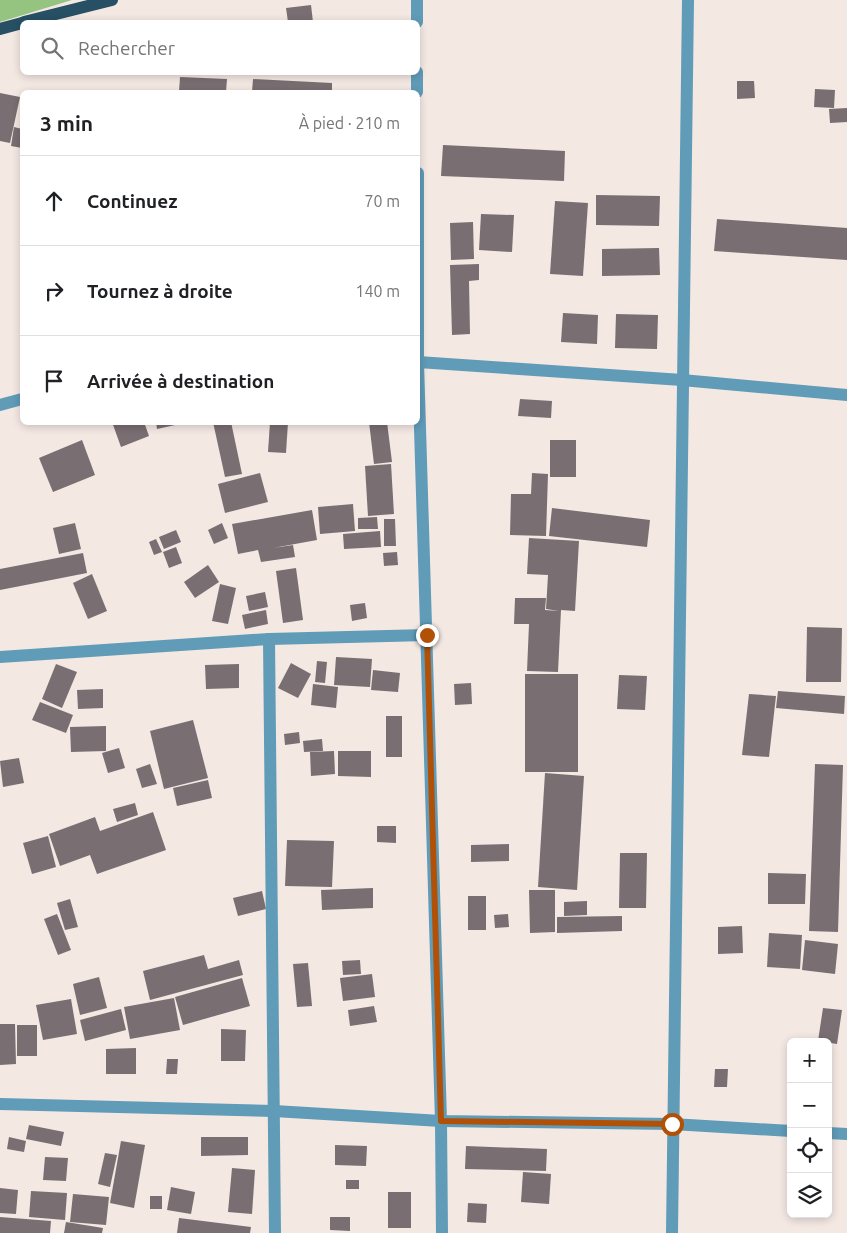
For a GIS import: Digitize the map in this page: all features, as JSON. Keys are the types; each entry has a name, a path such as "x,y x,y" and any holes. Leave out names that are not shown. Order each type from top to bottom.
{"main road":[{"path":"35,20 112,0"},
{"path":"0,28 20,24"}],"street":[{"path":"417,0 417,20"},
{"path":"672,1233 688,0"},
{"path":"417,75 417,90"},
{"path":"420,362 682,380 847,395"},
{"path":"0,405 20,400"},
{"path":"420,423 441,1121 442,1233"},
{"path":"0,657 268,639 427,635"},
{"path":"268,639 275,1233"},
{"path":"0,1104 274,1111 441,1121 672,1124 787,1131"},
{"path":"832,1133 847,1134"}],"green space":[{"path":"0,0 72,0 0,22"}],"building":[{"path":"311,5 313,20 288,20 286,8"},
{"path":"180,77 227,79 226,90 179,90"},
{"path":"253,79 332,83 332,90 252,90"},
{"path":"737,81 754,81 755,98 737,99"},
{"path":"815,89 835,90 834,108 814,107"},
{"path":"0,93 20,97 10,143 0,141"},
{"path":"847,108 847,122 830,123 829,109"},
{"path":"14,127 20,128 20,148 11,146"},
{"path":"443,145 565,151 564,181 441,176"},
{"path":"596,195 660,196 659,226 596,225"},
{"path":"555,201 588,203 583,276 550,274"},
{"path":"481,214 514,215 512,252 479,250"},
{"path":"717,219 847,228 847,260 714,251"},
{"path":"473,222 474,259 451,260 450,223"},
{"path":"659,248 660,275 602,276 602,249"},
{"path":"479,264 479,280 469,281 470,334 452,335 450,265"},
{"path":"563,313 598,315 597,344 561,342"},
{"path":"616,314 658,315 657,349 615,348"},
{"path":"520,399 552,401 551,418 518,416"},
{"path":"113,425 145,425 149,436 121,447"},
{"path":"156,425 175,425 157,429"},
{"path":"214,425 232,425 242,474 225,477"},
{"path":"270,425 288,425 286,453 268,452"},
{"path":"369,425 387,425 392,462 374,464"},
{"path":"82,440 95,475 53,492 39,458"},
{"path":"550,440 576,440 576,477 550,477"},
{"path":"391,464 394,514 368,516 365,466"},
{"path":"260,473 268,502 225,513 218,484"},
{"path":"532,473 548,474 546,536 510,535 511,494 531,494"},
{"path":"353,504 355,531 320,534 318,507"},
{"path":"552,508 650,520 647,547 549,536"},
{"path":"312,510 317,540 273,548 293,545 295,557 261,562 258,550 238,554 232,524"},
{"path":"377,517 378,529 358,529 358,518"},
{"path":"384,519 395,519 396,546 384,546"},
{"path":"75,523 81,549 59,554 53,528"},
{"path":"222,523 228,538 214,544 208,530"},
{"path":"176,530 181,542 164,549 159,537"},
{"path":"380,531 381,547 344,549 343,534"},
{"path":"529,538 579,541 575,611 561,610 558,672 527,671 529,624 514,624 515,598 546,598 545,610 559,611 546,609 548,575 527,574"},
{"path":"156,539 162,552 154,555 149,542"},
{"path":"176,547 182,563 169,568 163,552"},
{"path":"397,552 398,565 384,566 383,553"},
{"path":"83,553 87,573 0,590 0,569"},
{"path":"208,565 219,582 195,598 184,582"},
{"path":"296,568 303,620 283,623 276,571"},
{"path":"92,574 107,611 88,619 73,583"},
{"path":"220,584 236,588 228,624 212,621"},
{"path":"265,592 268,607 249,611 246,596"},
{"path":"365,603 367,618 352,621 350,605"},
{"path":"266,610 268,624 245,629 242,615"},
{"path":"807,627 842,628 841,682 806,682"},
{"path":"336,657 372,659 370,687 334,685"},
{"path":"317,661 327,662 325,683 315,682"},
{"path":"291,663 311,674 298,698 278,688"},
{"path":"56,664 77,672 62,708 42,699"},
{"path":"239,664 239,688 206,689 205,665"},
{"path":"373,670 400,673 398,692 371,690"},
{"path":"525,674 578,674 578,772 525,772"},
{"path":"619,675 647,676 645,710 617,709"},
{"path":"471,683 472,704 455,705 454,684"},
{"path":"313,684 338,687 336,708 311,705"},
{"path":"103,689 103,708 78,709 77,690"},
{"path":"778,691 845,696 844,714 776,708"},
{"path":"749,694 776,696 769,757 742,755"},
{"path":"40,702 73,715 66,733 32,720"},
{"path":"386,716 402,716 402,757 386,757"},
{"path":"193,720 208,778 164,789 150,731"},
{"path":"106,726 106,751 71,752 70,727"},
{"path":"299,732 300,743 285,745 284,734"},
{"path":"322,739 323,751 304,752 303,741"},
{"path":"119,748 125,768 108,773 102,753"},
{"path":"334,751 335,774 311,776 310,752"},
{"path":"338,751 371,751 371,777 338,776"},
{"path":"19,758 24,783 3,787 0,761"},
{"path":"150,764 157,784 142,788 136,769"},
{"path":"815,764 843,765 838,932 809,931"},
{"path":"545,773 584,776 577,890 538,887"},
{"path":"208,780 212,798 177,806 173,788"},
{"path":"135,803 138,815 117,822 113,809"},
{"path":"153,812 166,850 97,874 90,855 60,866 49,834 95,817 100,831"},
{"path":"377,826 396,826 396,843 377,842"},
{"path":"48,836 56,867 32,874 23,843"},
{"path":"287,840 334,841 332,887 285,886"},
{"path":"509,844 509,861 471,862 471,845"},
{"path":"620,853 647,853 646,908 619,908"},
{"path":"768,873 806,874 805,904 768,904"},
{"path":"373,888 373,908 322,910 321,890"},
{"path":"529,890 555,890 555,932 530,933"},
{"path":"262,891 266,909 238,916 233,898"},
{"path":"468,896 486,896 486,930 468,930"},
{"path":"70,899 78,927 65,930 57,903"},
{"path":"587,901 587,915 564,916 564,902"},
{"path":"57,914 71,950 58,955 44,919"},
{"path":"508,914 509,927 495,928 494,915"},
{"path":"622,916 622,931 557,933 557,917"},
{"path":"742,926 743,953 718,954 718,927"},
{"path":"769,933 802,935 800,969 767,967"},
{"path":"805,940 838,944 835,974 802,970"},
{"path":"204,955 208,969 239,960 243,975 150,1000 143,971"},
{"path":"360,960 361,974 343,975 342,961"},
{"path":"308,963 312,1006 297,1007 293,964"},
{"path":"372,974 375,997 343,1001 340,978"},
{"path":"99,977 107,1008 80,1015 73,984"},
{"path":"242,978 250,1006 183,1025 175,997"},
{"path":"174,998 180,1030 130,1039 124,1007"},
{"path":"71,999 77,1034 43,1040 36,1005"},
{"path":"374,1006 377,1022 350,1026 348,1010"},
{"path":"823,1008 842,1010 837,1044 832,1043 832,1038 818,1038"},
{"path":"121,1009 126,1030 85,1041 80,1020"},
{"path":"0,1024 15,1024 16,1064 0,1065"},
{"path":"17,1025 37,1025 37,1056 17,1056"},
{"path":"221,1029 246,1030 245,1061 221,1061"},
{"path":"136,1048 136,1074 106,1074 106,1049"},
{"path":"167,1059 178,1059 177,1074 166,1074"},
{"path":"715,1069 728,1069 727,1087 714,1087"},
{"path":"29,1125 64,1132 61,1146 26,1139"},
{"path":"9,1137 26,1141 24,1152 7,1149"},
{"path":"201,1137 248,1137 248,1155 201,1156"},
{"path":"121,1141 145,1145 134,1208 110,1203"},
{"path":"335,1145 367,1146 366,1166 335,1165"},
{"path":"466,1146 547,1149 546,1171 465,1169"},
{"path":"105,1153 117,1155 110,1187 98,1184"},
{"path":"45,1157 68,1158 66,1181 43,1180"},
{"path":"232,1168 255,1170 252,1214 228,1212"},
{"path":"523,1172 551,1174 549,1204 521,1202"},
{"path":"346,1180 359,1180 359,1189 346,1189"},
{"path":"171,1187 195,1192 191,1214 167,1210"},
{"path":"0,1188 18,1190 16,1214 0,1213"},
{"path":"31,1191 67,1193 65,1220 29,1217"},
{"path":"388,1192 411,1192 411,1228 388,1228"},
{"path":"73,1194 109,1197 106,1225 70,1222"},
{"path":"150,1196 162,1196 162,1209 150,1209"},
{"path":"468,1203 487,1204 486,1223 467,1222"},
{"path":"0,1217 51,1221 50,1233 0,1233"},
{"path":"330,1217 350,1217 350,1231 330,1230"},
{"path":"179,1218 251,1227 250,1233 177,1233"},
{"path":"66,1222 103,1228 102,1233 64,1233"}],"route":[{"path":"427,635 441,1121 672,1124"}]}
